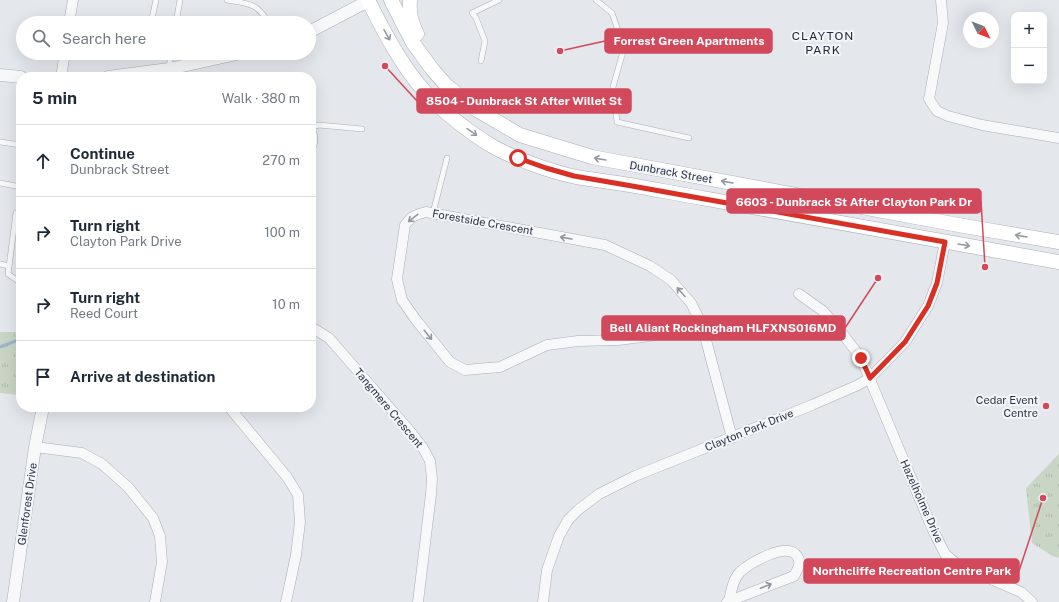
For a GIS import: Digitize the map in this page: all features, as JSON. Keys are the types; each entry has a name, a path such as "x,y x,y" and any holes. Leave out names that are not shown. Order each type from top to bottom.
{"main road":[{"name":"Dunbrack Street","path":"369,0 405,66 426,94 446,113 469,131 493,146 518,158 574,176 1059,262"},
{"name":"Dunbrack Street","path":"391,0 413,43 446,85 477,110 520,135 592,157 1059,242"},
{"path":"410,0 409,10 411,21 432,69"}],"street":[{"path":"70,16 73,0"},
{"path":"316,28 369,0"},
{"path":"940,0 943,23 929,99 937,111 948,116 982,125 1059,138"},
{"path":"62,72 63,60"},
{"path":"173,72 216,60"},
{"path":"0,75 16,77"},
{"name":"Forestside Crescent","path":"706,337 699,330 684,328 644,337 618,340 578,341 547,346 500,366 465,370 450,362 402,300 397,279 405,225 412,217 426,212 433,213 605,245 650,266 671,280 691,303 702,325 706,337 732,438"},
{"name":"Clayton Park Drive","path":"542,602 547,570 559,536 568,520 578,510 599,494 635,476 732,438 851,388 870,378 905,342 928,306 937,283 945,242"},
{"name":"Hazelholme Drive","path":"798,294 824,311 861,358 932,528 945,554 958,565 1021,592 1032,602"},
{"name":"Tangmere Crescent","path":"316,330 329,338 349,360 410,431 423,448 430,461 432,479 431,494 418,602"},
{"name":"Glenforest Drive","path":"14,602 35,447 42,412"},
{"path":"233,412 287,477 298,495 300,522 296,555 286,602"},
{"path":"35,447 82,453 102,464 128,487 143,506 152,518 160,536 162,562 155,602"},
{"path":"788,550 795,553 799,559 800,566 794,576 728,601 732,586 739,573 752,564 766,556 779,551 788,550"}],"lane":[{"path":"153,16 156,0"},
{"path":"177,16 180,0"},
{"path":"227,0 256,6 264,16"},
{"path":"481,61 485,41 476,18 472,13 499,0"},
{"path":"596,0 612,13 624,48 613,87 617,122 689,138"},
{"path":"169,72 170,60"},
{"path":"316,126 319,125 362,129"},
{"path":"0,142 16,144"},
{"path":"433,213 447,158"},
{"path":"0,183 16,186"},
{"path":"16,213 8,274 16,280"},
{"path":"0,264 9,266"}],"green space":[{"path":"0,332 16,332 16,395 0,393"},
{"path":"1059,454 1059,558 1032,543 1026,488"}],"waterway":[{"path":"0,347 16,341"}],"place":[{"name":"Forrest Green Apartments","path":"560,51"},
{"name":"8504 - Dunbrack St After Willet St","path":"385,66"},
{"name":"6603 - Dunbrack St After Clayton Park Dr","path":"985,267"},
{"name":"Bell Aliant Rockingham HLFXNS016MD","path":"878,278"},
{"name":"Cedar Event Centre","path":"1046,406"},
{"name":"Northcliffe Recreation Centre Park","path":"1043,498"}],"district":[{"name":"CLAYTON PARK","path":"823,43"}],"route":[{"path":"518,158 574,176 945,242 937,283 928,306 905,342 870,378 861,358"}]}
